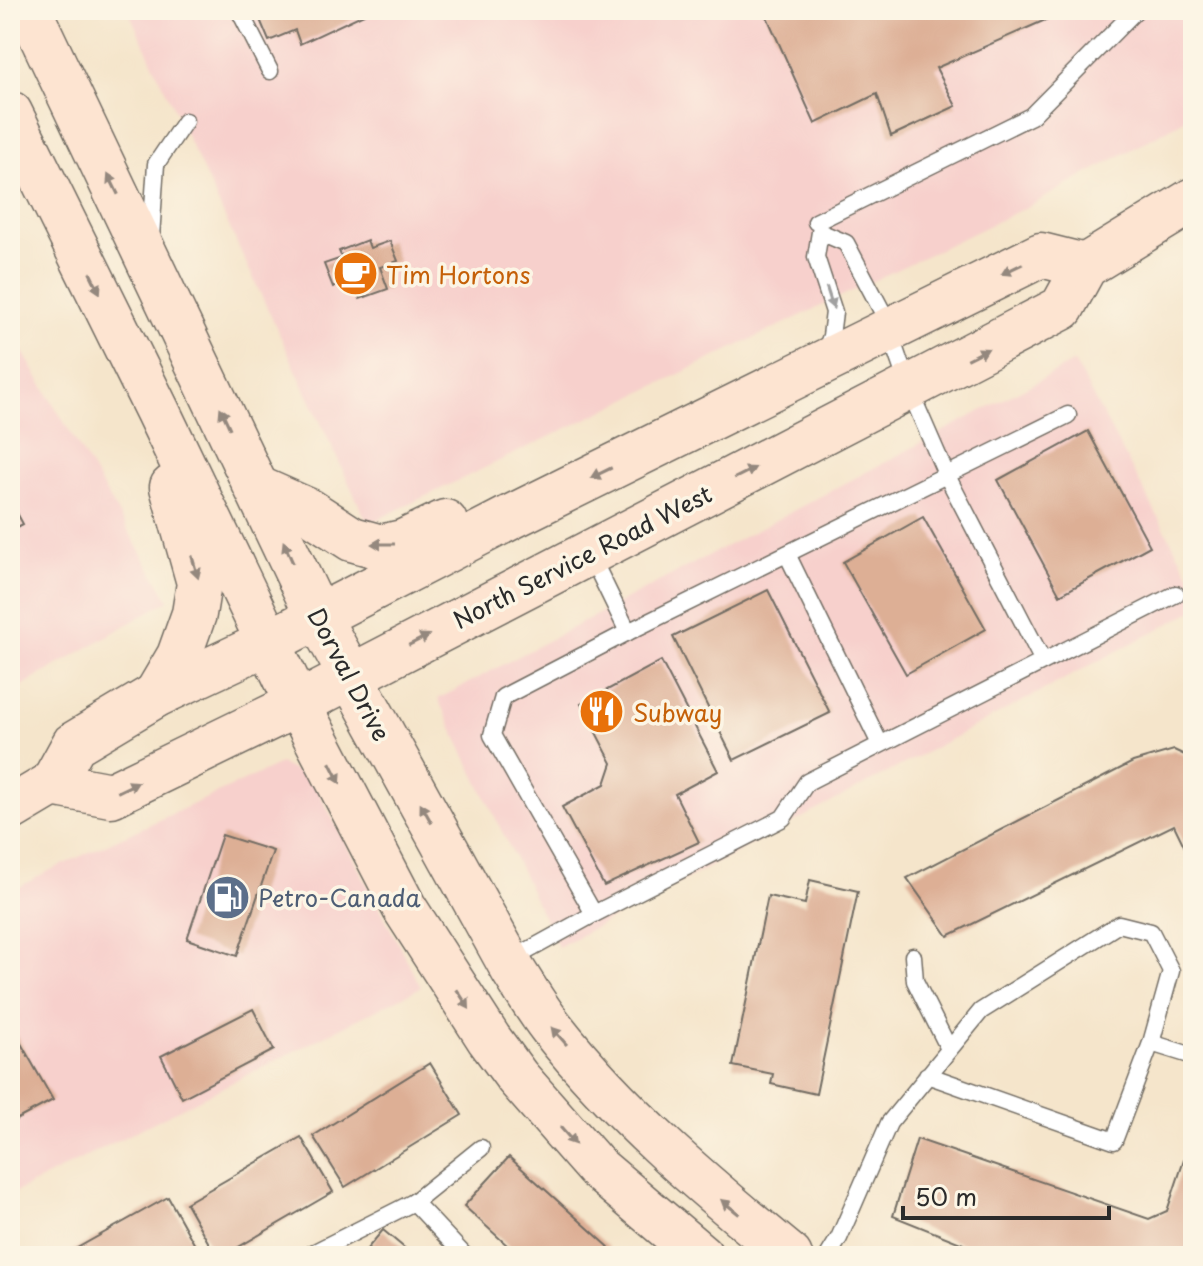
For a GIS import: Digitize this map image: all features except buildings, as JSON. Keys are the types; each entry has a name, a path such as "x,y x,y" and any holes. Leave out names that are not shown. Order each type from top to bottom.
{"main road":[{"name":"Dorval Drive","path":"29,10 317,615 508,962 550,1026 610,1095 700,1182 790,1256"},
{"path":"10,113 298,704 404,907 517,1077 596,1167 701,1256"},
{"name":"North Service Road West","path":"52,784 111,795 298,704 1062,308 1085,266 1193,200"},
{"path":"10,809 52,784 74,744 156,695 269,642 511,517 1041,255 1085,266"},
{"path":"156,695 179,656 194,614 199,583 174,494 157,410"},
{"path":"259,489 309,511 352,539 381,547 403,542 445,522 511,517"}],"lane":[{"path":"239,10 270,71"},
{"path":"816,222 1031,116 1136,10"},
{"path":"149,259 156,164 185,121"},
{"path":"820,364 831,336 834,312 816,257 820,232 846,243 882,311 909,389 946,474 1043,661"},
{"path":"594,914 492,735 503,697 1068,415"},
{"path":"589,553 628,632"},
{"path":"787,554 880,744"},
{"path":"508,962 594,914 783,818 807,782 1176,594"},
{"path":"828,1256 839,1238 889,1123 927,1075 981,1011 1119,924 1151,932 1171,971 1151,1043 1114,1141 927,1075"},
{"path":"913,956 915,981 949,1049"},
{"path":"1151,1043 1193,1056"},
{"path":"307,1256 414,1202 481,1148"},
{"path":"414,1202 465,1256"}],"shaded area":[{"path":"128,10 1193,10 1193,111 1181,122 1035,203 368,524"},
{"path":"10,330 169,600 10,693"},
{"path":"1074,362 1193,581 1193,611 558,947 438,699"},
{"path":"280,764 312,779 421,987 10,1195 10,892"}],"place":[{"name":"Tim Hortons","path":"355,274"},
{"name":"Subway","path":"602,712"},
{"name":"Petro-Canada","path":"227,897"}]}
